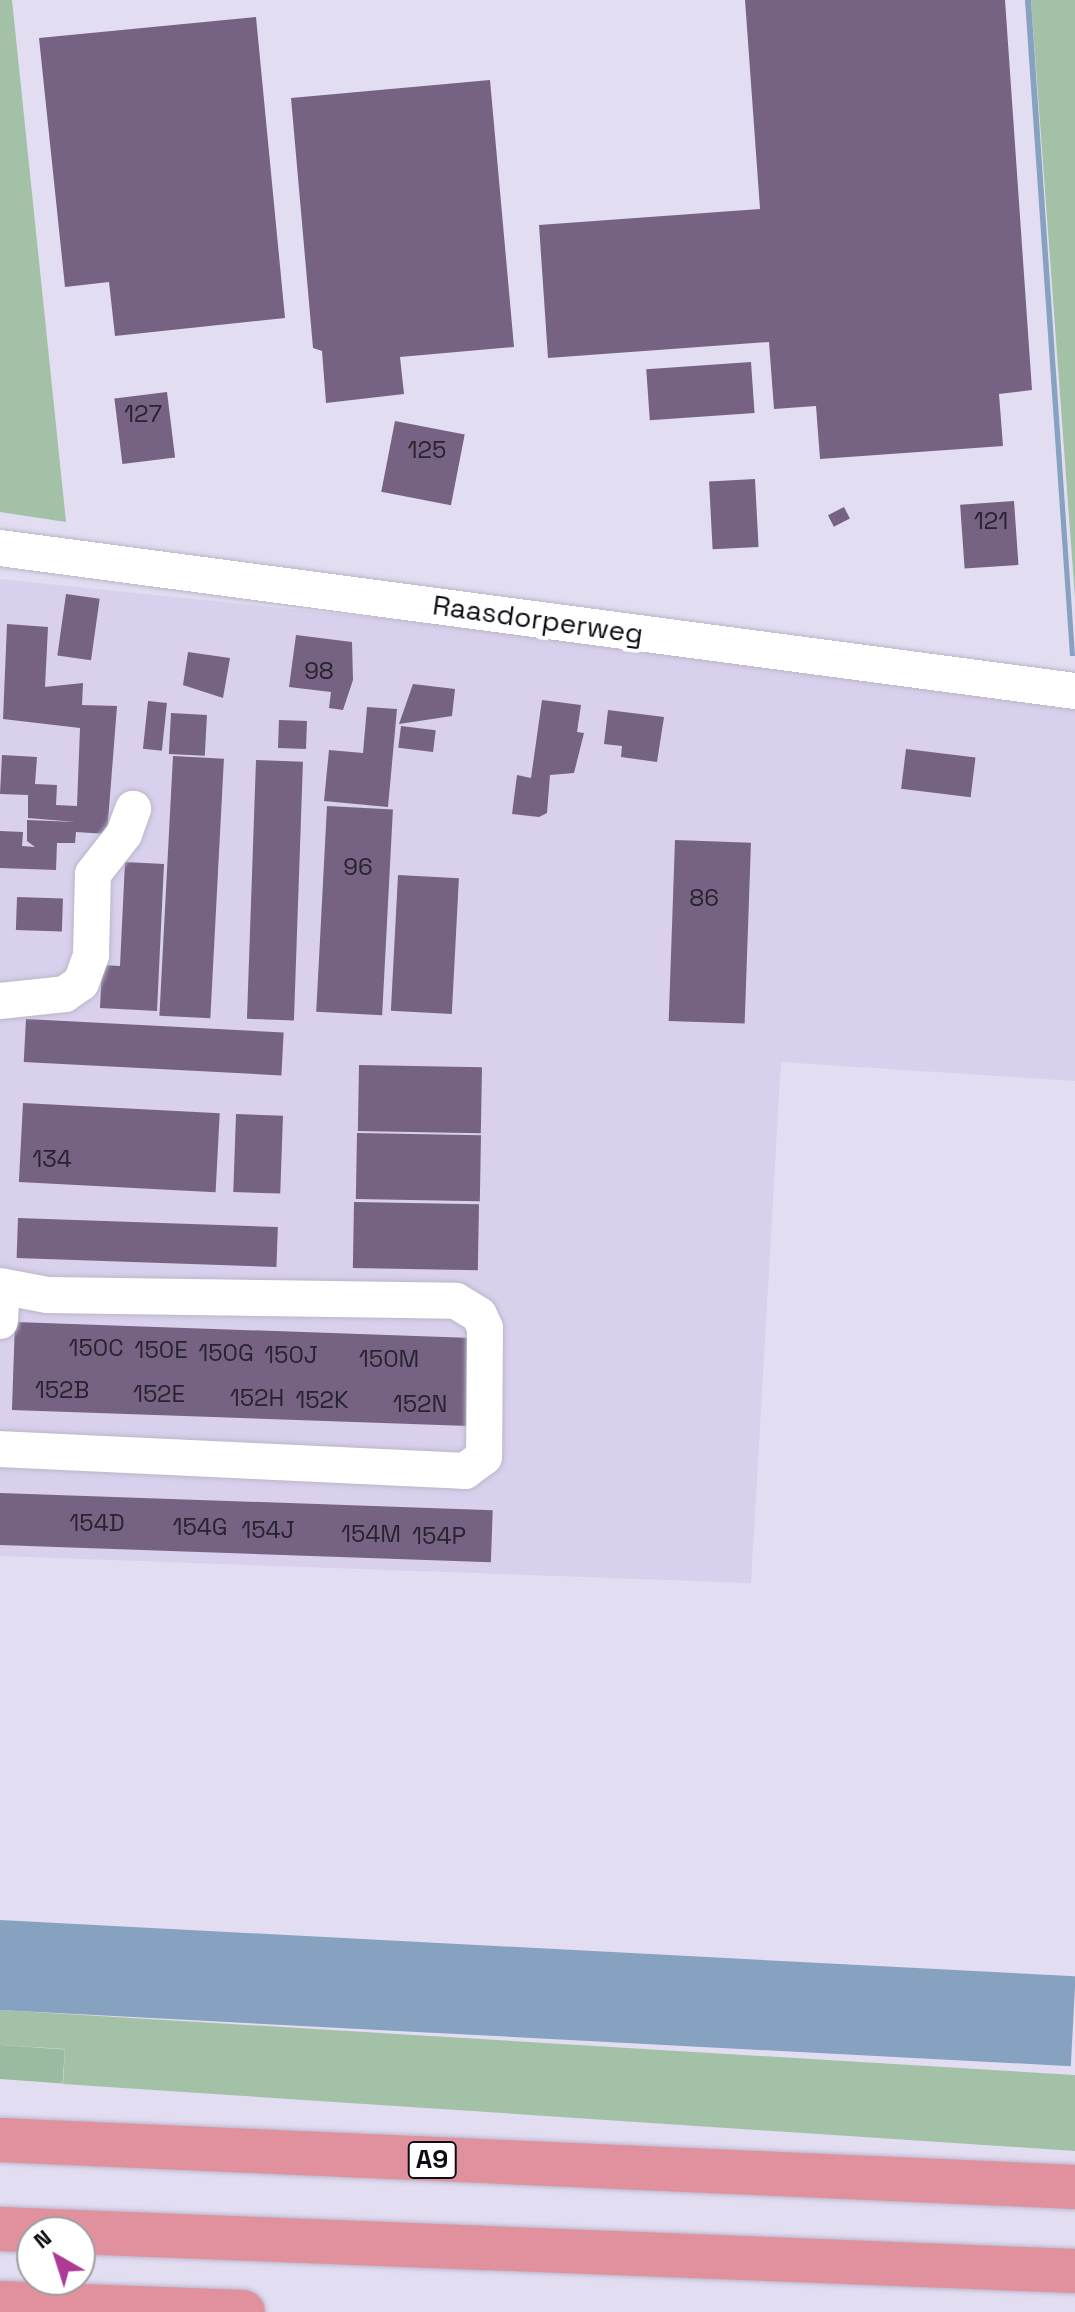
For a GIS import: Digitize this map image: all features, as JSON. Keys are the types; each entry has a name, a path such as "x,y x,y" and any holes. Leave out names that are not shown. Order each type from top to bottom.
{"highway":[{"name":"A9","path":"0,2140 1075,2187"},
{"path":"0,2229 1075,2271"},
{"path":"0,2303 243,2312"}],"street":[{"name":"Raasdorperweg","path":"0,548 1075,691"},
{"path":"0,1001 65,994 81,983 91,955 93,874 124,834 133,809"},
{"path":"0,1449 465,1471 484,1457 485,1328 456,1301 47,1295 1,1298"}],"shaded area":[{"path":"0,579 1075,690 1075,1081 781,1062 751,1583 0,1556"}],"green space":[{"path":"0,0 12,0 66,522 0,512"},
{"path":"1031,0 1075,0 1075,598"},
{"path":"0,2010 1075,2075 1075,2151 63,2084 65,2049 0,2045"},
{"path":"0,2045 65,2050 62,2083 0,2079"}],"water":[{"path":"1025,0 1031,0 1075,656 1070,656"},
{"path":"0,1920 1075,1976 1071,2066 0,2010"}],"building":[{"path":"745,0 1005,0 1032,390 999,394 1003,446 820,459 816,406 774,409 769,342 548,358 539,225 760,209"},
{"path":"256,17 285,318 115,336 109,282 65,287 39,38"},
{"path":"490,80 514,347 400,357 404,394 326,403 322,351 313,348 291,98"},
{"path":"751,362 755,413 650,420 646,369"},
{"path":"167,392 175,458 122,464 114,398"},
{"path":"395,421 465,435 451,505 381,492"},
{"path":"755,479 759,547 713,549 709,481"},
{"path":"1014,501 1018,565 965,569 960,505"},
{"path":"844,507 850,519 834,527 828,515"},
{"path":"66,594 100,599 91,660 57,655"},
{"path":"7,624 48,627 45,687 83,683 82,705 117,706 107,834 76,832 75,843 57,843 56,870 0,868 0,831 23,832 22,846 35,847 27,841 27,820 76,822 28,818 28,795 0,794 2,755 37,757 35,784 57,785 56,805 77,806 80,728 3,719"},
{"path":"296,635 352,642 353,680 343,710 329,708 331,692 289,687"},
{"path":"188,652 230,658 223,698 183,685"},
{"path":"413,684 455,689 452,716 399,724"},
{"path":"542,700 581,705 577,732 584,733 574,773 550,775 547,813 539,817 512,814 517,775 531,778"},
{"path":"148,701 167,703 162,751 143,749"},
{"path":"367,707 397,709 388,807 324,801 329,750 363,753"},
{"path":"608,710 664,717 657,762 621,757 622,746 604,744"},
{"path":"171,713 207,715 205,756 169,754"},
{"path":"279,720 307,721 306,749 278,748"},
{"path":"401,726 436,730 433,752 398,748"},
{"path":"906,749 975,758 971,797 901,789"},
{"path":"173,756 224,759 210,1018 159,1016"},
{"path":"256,760 303,762 294,1020 247,1019"},
{"path":"327,806 393,809 382,1015 316,1012"},
{"path":"675,840 751,843 745,1024 669,1021"},
{"path":"125,862 164,864 157,1011 100,1008 102,965 120,966"},
{"path":"398,875 459,878 452,1014 391,1011"},
{"path":"17,897 63,899 62,932 16,930"},
{"path":"26,1019 284,1033 281,1075 24,1062"},
{"path":"359,1065 482,1067 481,1133 358,1131"},
{"path":"23,1103 220,1113 216,1192 19,1182"},
{"path":"236,1114 283,1116 280,1194 233,1192"},
{"path":"357,1133 481,1135 480,1201 356,1199"},
{"path":"354,1202 479,1204 478,1270 353,1268"},
{"path":"18,1218 278,1227 276,1267 17,1258"},
{"path":"15,1322 472,1338 469,1426 12,1410"},
{"path":"0,1493 493,1510 491,1562 0,1545"}]}
